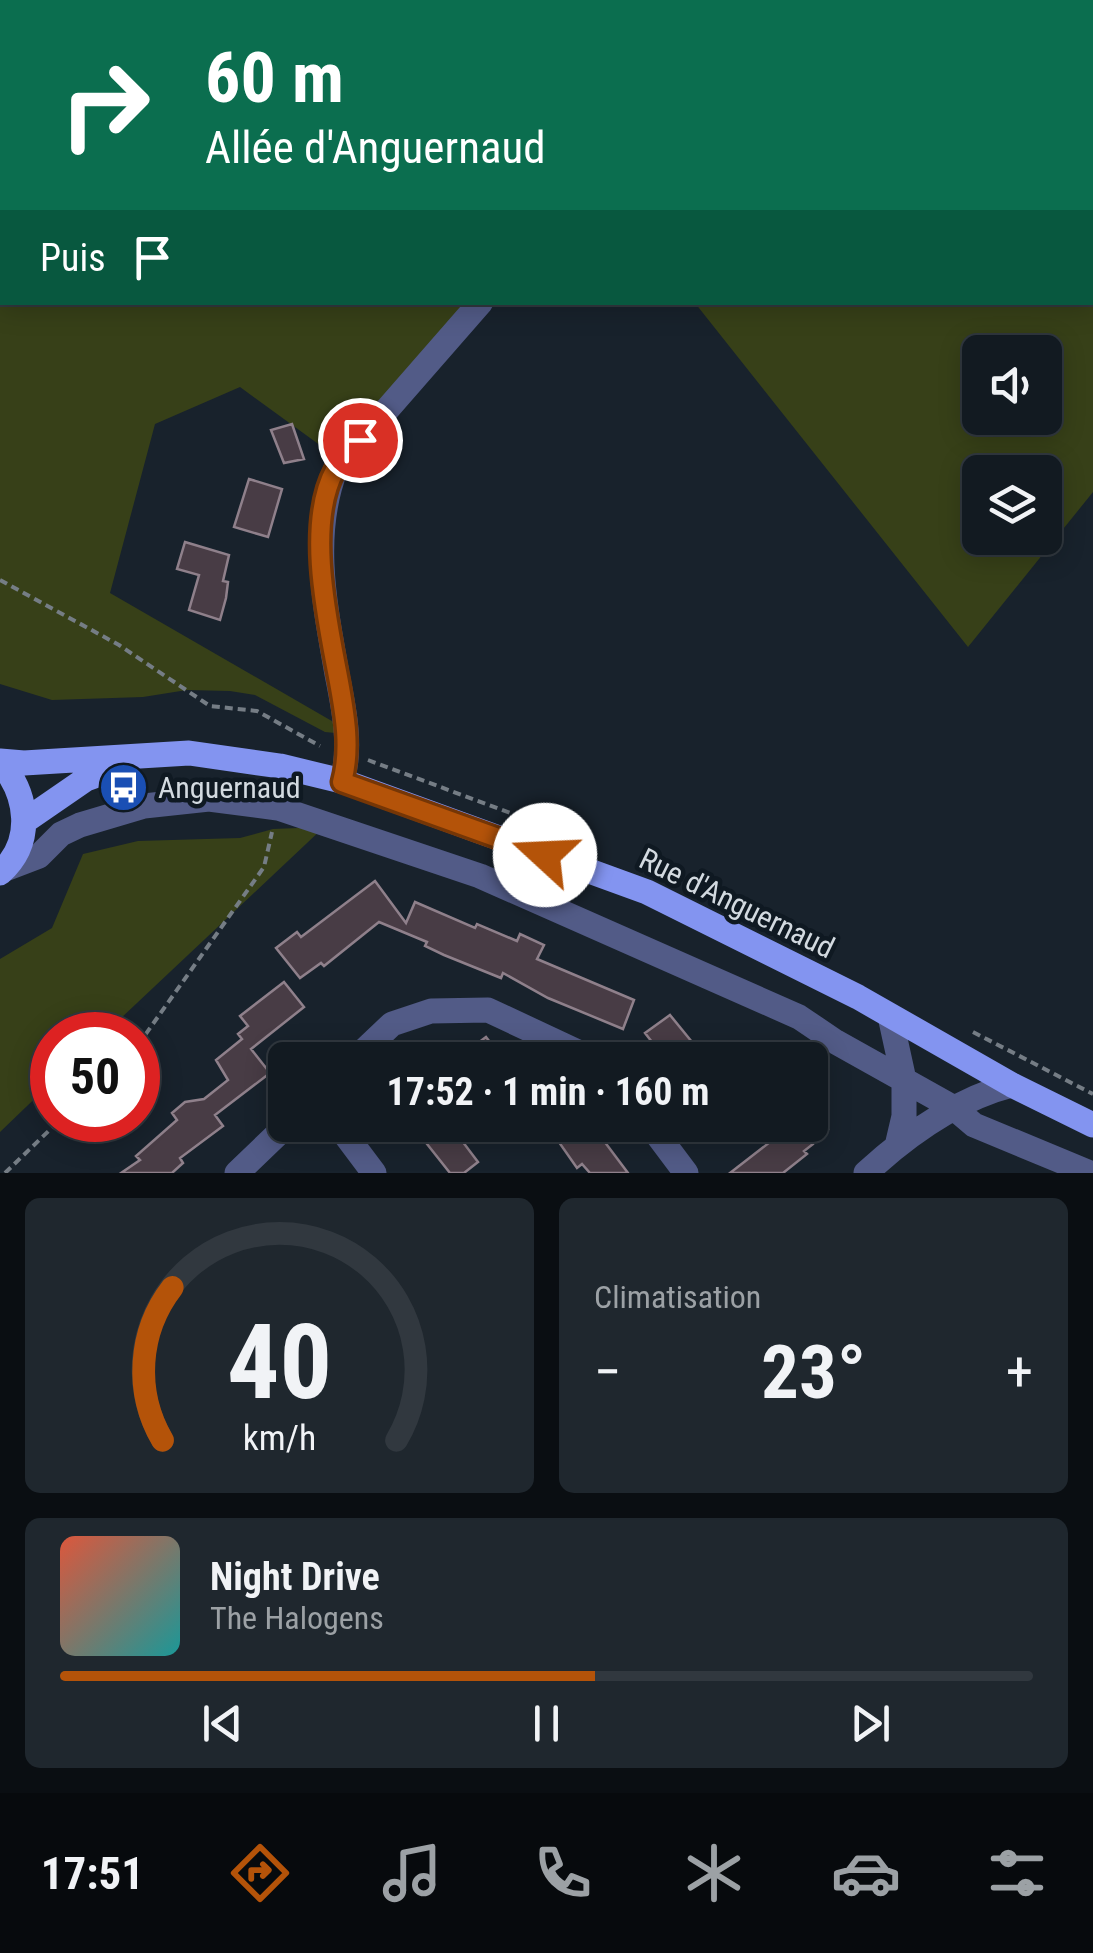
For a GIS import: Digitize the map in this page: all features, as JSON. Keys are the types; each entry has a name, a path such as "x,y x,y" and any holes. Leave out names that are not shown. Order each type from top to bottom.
{"main road":[{"name":"Rue d'Anguernaud","path":"0,762 189,753 280,766 342,782 647,892 1093,1125"},
{"name":"Rue d'Anguernaud","path":"24,820 86,778 157,756"},
{"path":"0,762 18,788 24,820 22,838 3,871"}],"street":[{"path":"342,782 346,768 346,721 323,580 325,496 336,468 478,305"},
{"path":"3,871 39,856 61,834 80,825 144,806 208,800 278,808 480,876 799,1017 954,1108 974,1124 1090,1173"},
{"path":"373,1042 392,1024 431,1012 488,1010 556,1042"},
{"path":"890,1016 904,1080 904,1116 898,1146"},
{"path":"866,1173 954,1108 1012,1085"},
{"path":"237,1173 269,1142"},
{"path":"351,1142 374,1173"},
{"path":"663,1142 686,1173"}],"path":[{"path":"160,1015 264,867 278,808"},
{"path":"4,1173 37,1142"}],"green space":[{"path":"0,305 482,305 350,467 240,387 155,424 110,593 356,735 325,732 255,695 187,690 143,697 52,700 0,684"},
{"path":"697,305 1093,305 1093,492 1062,530 1062,455 962,455 962,555 1042,555 968,647"},
{"path":"324,827 127,1012 30,1012 30,1103 0,1132 0,959 52,928 83,854 138,841 240,838 273,829"}],"building":[{"path":"292,424 304,459 284,463 271,430"},
{"path":"249,479 282,489 268,537 234,527"},
{"path":"185,542 229,555 220,620 189,610 199,575 177,569"},
{"path":"375,881 406,923 415,902 475,928 477,924 517,941 520,934 544,945 537,959 634,1000 623,1029 548,998 503,973 501,978 444,955 425,946 427,942 379,922 324,966 321,963 300,978 276,948 297,932 301,937"},
{"path":"284,982 304,1007 251,1049 268,1075 215,1115 223,1126 180,1158 183,1163 172,1173 121,1173 140,1160 136,1156 152,1142 160,1142 160,1135 177,1120 172,1113 185,1102 204,1099 228,1080 216,1060 242,1039 238,1034 248,1026 240,1016"},
{"path":"670,1015 692,1042 652,1042 645,1033"},
{"path":"425,1142 463,1142 478,1162 464,1173 450,1173"},
{"path":"559,1142 605,1142 628,1173 590,1173 582,1164 577,1168"},
{"path":"770,1142 812,1142 804,1151 807,1154 783,1173 730,1173"}],"place":[{"name":"Anguernaud","path":"123,787"}],"route":[{"path":"360,440 336,468 325,496 322,532 323,580 346,721 346,768 342,782 545,855"}]}
